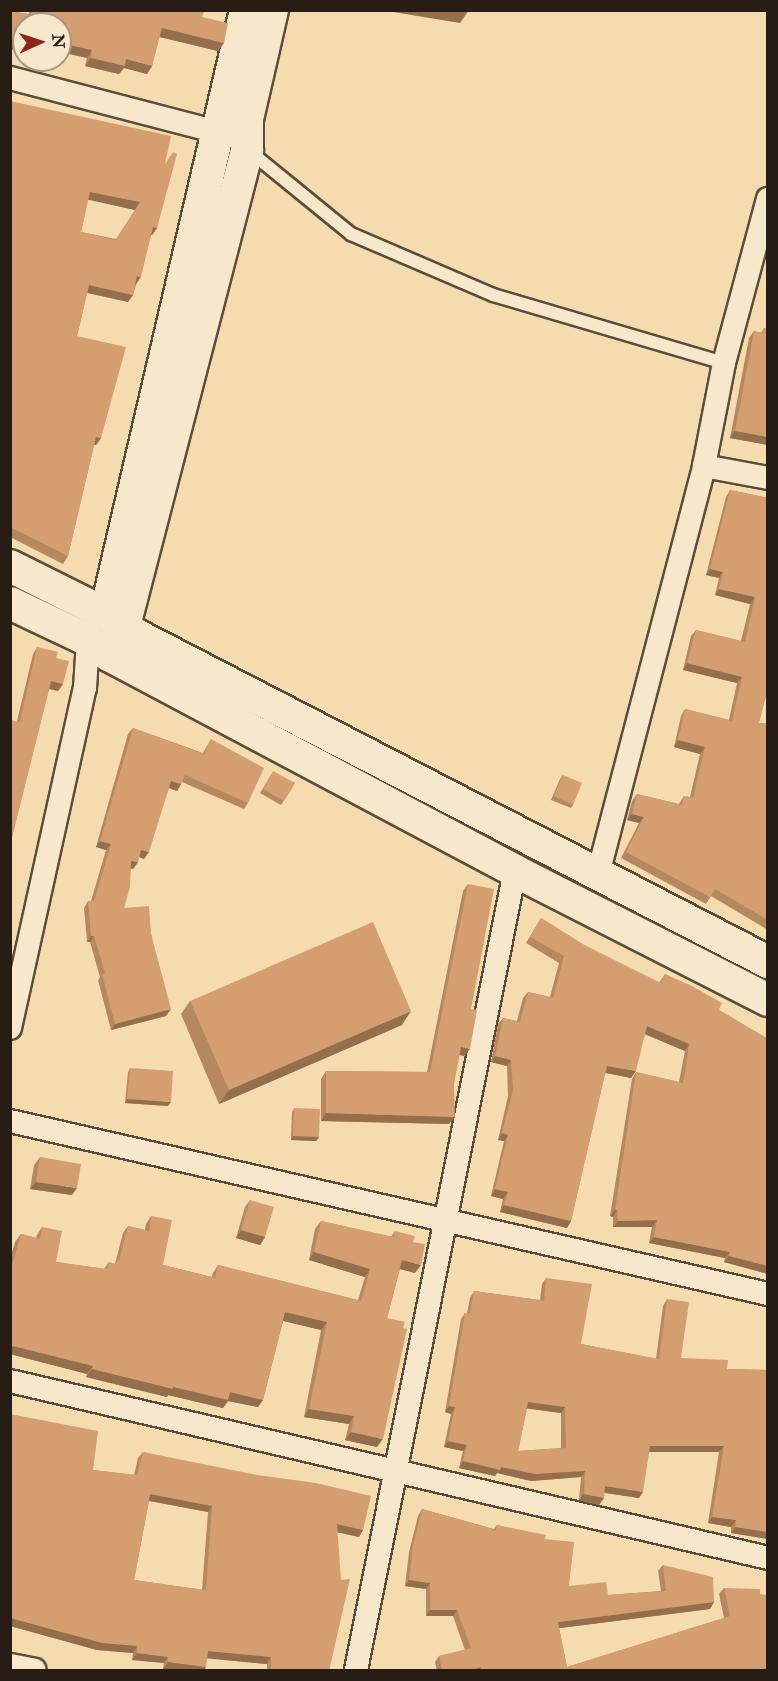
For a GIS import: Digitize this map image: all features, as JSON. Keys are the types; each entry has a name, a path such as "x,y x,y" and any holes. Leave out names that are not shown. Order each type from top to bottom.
{"street":[{"path":"115,620 246,10"},
{"path":"10,1028 85,688 98,647 115,620 248,150 247,119 272,10"},
{"path":"10,78 218,132"},
{"path":"598,874 704,466 724,363 768,199"},
{"path":"704,466 768,478"},
{"path":"10,566 115,620 135,635 313,728 768,962"},
{"path":"10,603 98,647 515,871 768,1000"},
{"path":"356,1671 515,871"},
{"path":"10,1120 768,1294"},
{"path":"10,1381 768,1558"},
{"path":"10,1665 35,1671"}],"lane":[{"path":"248,150 351,234 493,295 724,363"}],"building":[{"path":"33,10 204,10 202,17 228,23 224,43 162,28 152,66 126,59 125,66 91,58 92,50 72,46 72,12 33,12"},
{"path":"10,11 16,12 12,12 12,40 10,40"},
{"path":"10,101 171,136 165,164 173,152 177,154 157,228 153,227 141,277 137,276 133,295 89,285 77,336 126,347 101,438 96,437 68,556 10,527","holes":["90,192 140,202 116,240 81,232"]},
{"path":"764,328 768,329 768,437 735,431 754,331 763,333"},
{"path":"730,490 768,498 768,689 759,723 768,724 768,920 715,889 710,897 626,852 644,817 632,814 637,794 682,805 684,796 693,798 705,747 678,740 685,709 732,721 742,677 687,663 696,630 745,642 755,597 719,589 723,572 710,569"},
{"path":"37,647 58,652 56,658 69,661 63,684 51,681 10,845 10,720 20,722"},
{"path":"133,728 204,754 211,739 264,768 248,803 185,775 181,784 171,781 149,852 141,850 138,862 131,861 130,887 124,908 149,906 151,934 171,1009 115,1024 102,974 105,973 94,936 91,936 88,901 94,901 111,844 100,841"},
{"path":"273,771 295,783 284,801 263,789"},
{"path":"563,775 582,783 573,805 554,796"},
{"path":"468,884 494,889 471,1009 477,1010 470,1049 461,1047 454,1083 455,1117 326,1113 326,1071 430,1072"},
{"path":"541,918 584,945 661,983 665,974 692,986 722,1003 719,1010 768,1039 768,1266 729,1256 730,1252 654,1237 657,1220 618,1221 617,1210 615,1210 636,1072 683,1083 689,1044 647,1026 636,1071 607,1066 571,1221 504,1205 508,1192 495,1189 508,1135 502,1133 513,1090 511,1060 495,1056 503,1018 520,1022 528,992 553,998 564,956 530,937"},
{"path":"373,922 411,1011 229,1090 190,1001"},
{"path":"130,1068 173,1071 171,1102 127,1099"},
{"path":"294,1108 320,1109 319,1137 293,1136"},
{"path":"40,1157 81,1164 77,1188 36,1182"},
{"path":"250,1200 274,1207 265,1237 241,1230"},
{"path":"151,1216 172,1220 163,1265 215,1278 218,1265 361,1301 370,1269 314,1252 321,1221 394,1237 395,1231 415,1236 413,1242 425,1244 421,1265 402,1260 387,1318 405,1322 403,1328 407,1329 383,1439 351,1432 354,1416 309,1409 327,1322 285,1312 263,1400 230,1392 228,1400 92,1369 93,1366 13,1346 10,1350 10,1272 21,1234 40,1239 42,1227 62,1231 56,1262 107,1269 109,1262 116,1264 120,1257 128,1226 149,1231"},
{"path":"546,1278 592,1284 581,1344 659,1359 667,1299 689,1302 681,1358 728,1360 727,1369 768,1370 768,1532 735,1527 736,1520 712,1517 724,1446 650,1446 643,1492 605,1486 604,1498 584,1494 585,1471 535,1474 501,1467 500,1470 463,1461 467,1445 448,1441 455,1407 449,1406 465,1313 470,1313 474,1291 544,1301","holes":["528,1402 565,1407 566,1448 518,1451"]},
{"path":"10,1414 98,1431 93,1470 137,1475 143,1452 257,1475 316,1483 371,1496 363,1530 337,1524 341,1580 350,1579 329,1671 271,1671 271,1657 208,1651 206,1667 168,1662 168,1657 137,1653 137,1646 102,1643 10,1618","holes":["150,1494 212,1506 206,1590 134,1580"]},
{"path":"422,1509 496,1530 497,1525 546,1535 545,1539 574,1542 569,1586 606,1582 608,1595 666,1591 663,1565 713,1577 714,1602 558,1622 567,1667 730,1616 724,1588 760,1589 760,1594 768,1595 768,1671 482,1671 481,1667 467,1671 442,1671 439,1656 471,1648 457,1610 430,1610 430,1583 409,1580 413,1546"}]}
